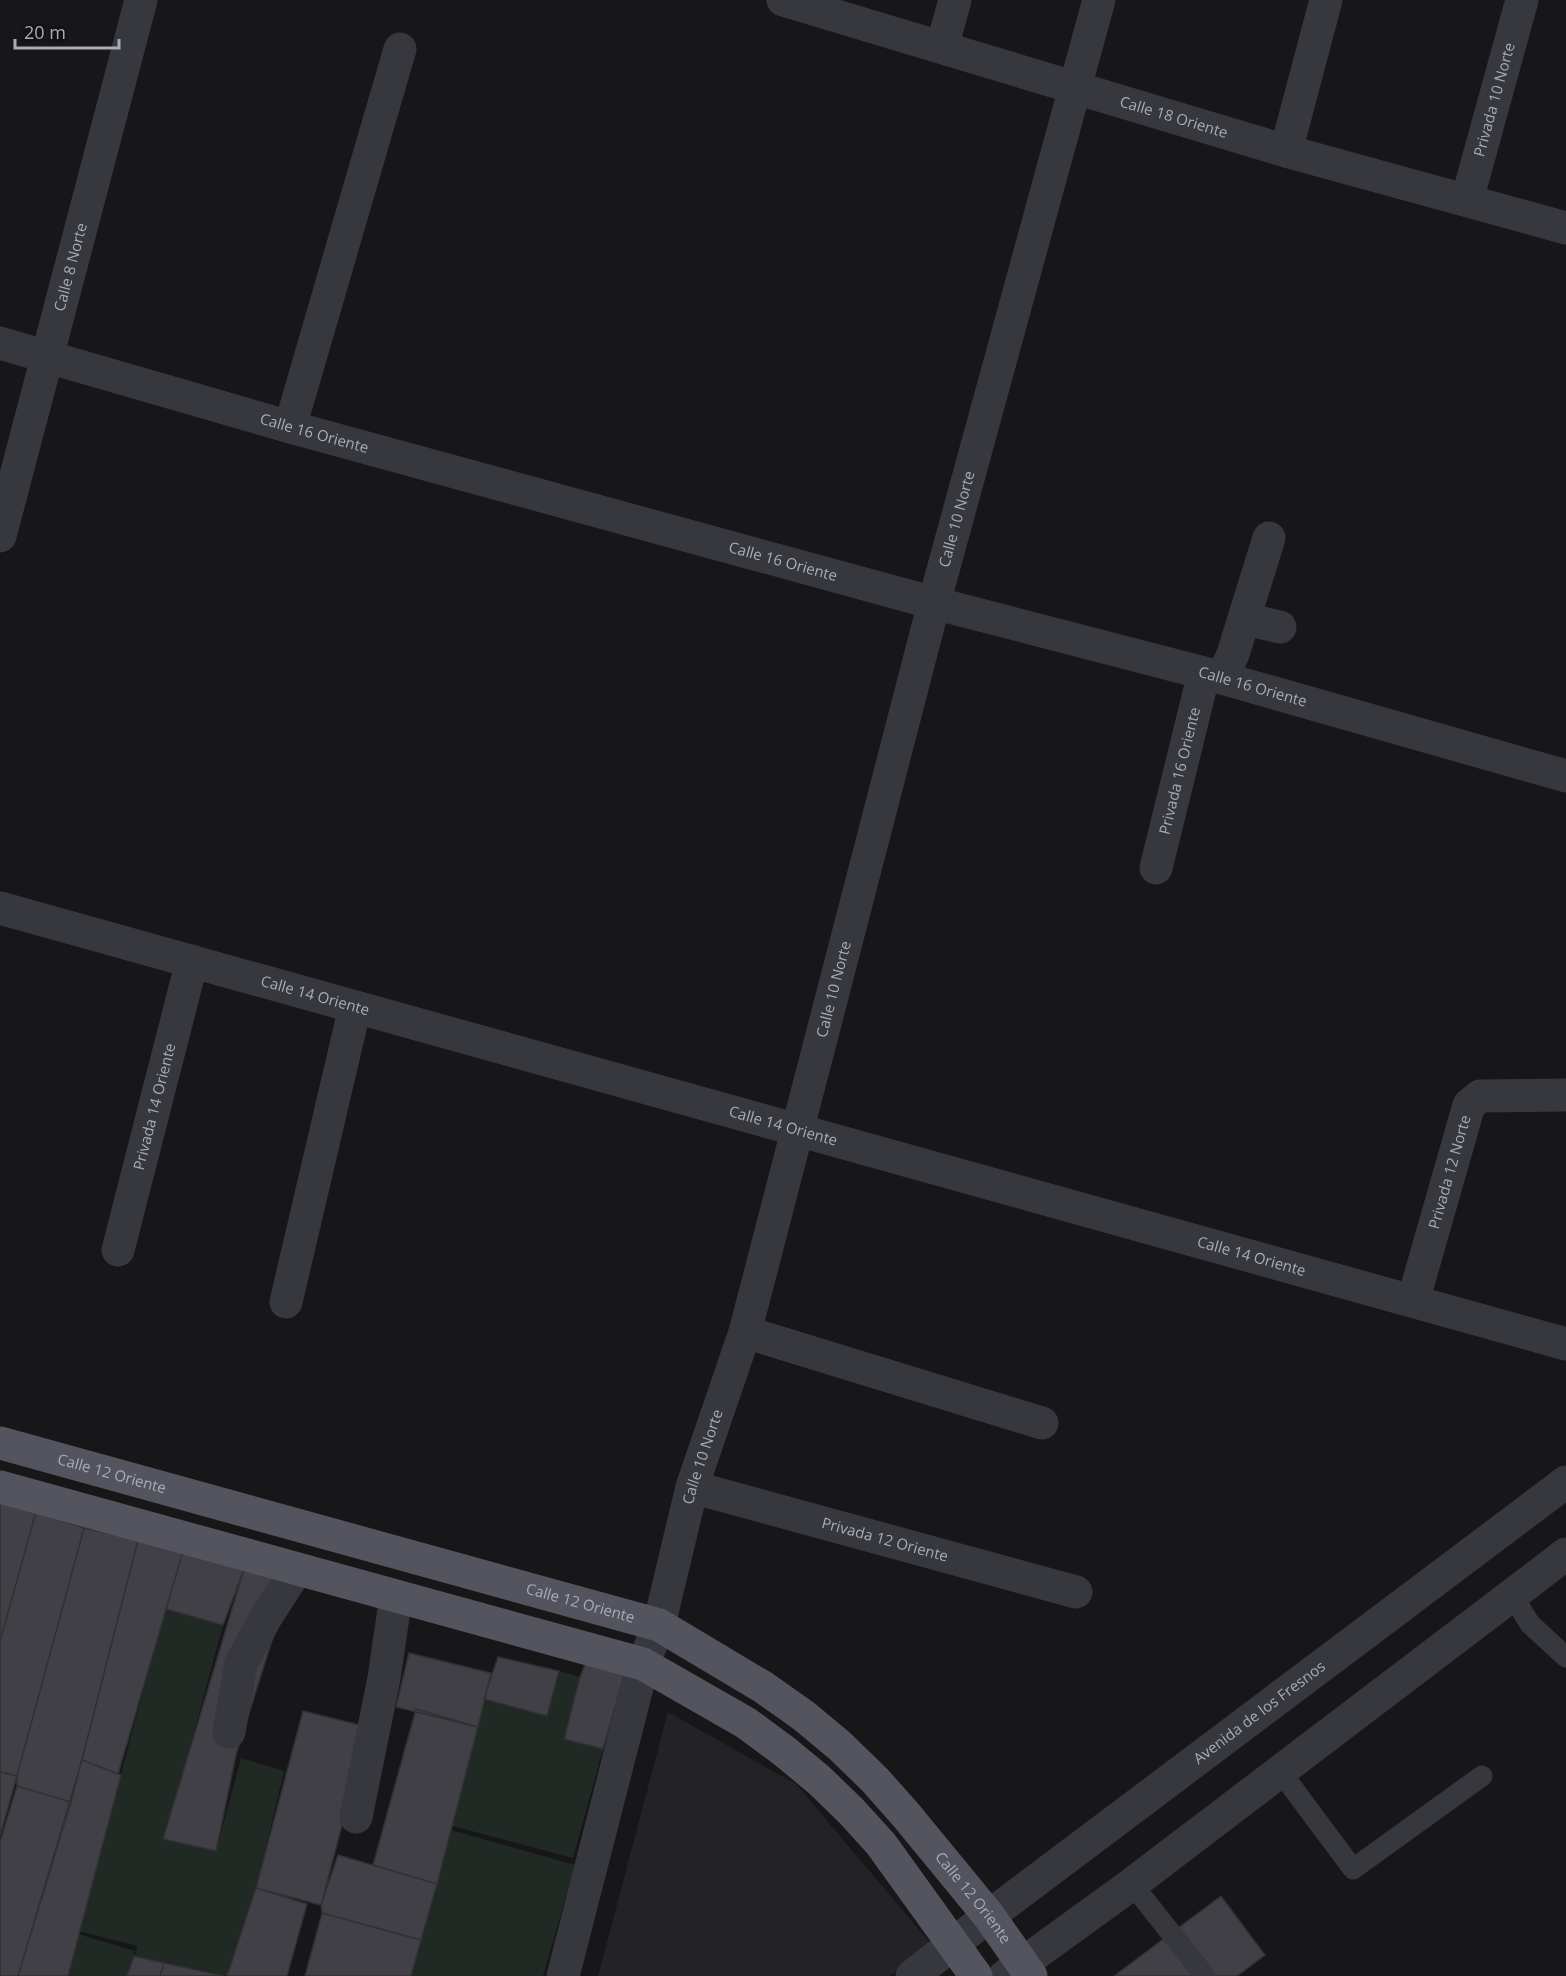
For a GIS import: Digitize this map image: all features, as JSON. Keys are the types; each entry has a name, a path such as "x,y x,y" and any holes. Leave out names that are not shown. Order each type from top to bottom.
{"main road":[{"name":"Calle 12 Oriente","path":"0,1443 659,1624 763,1687 804,1716 840,1746 906,1815 989,1916 1019,1972"},
{"path":"0,1487 643,1664 747,1723 819,1780 851,1810 881,1844 976,1976"}],"street":[{"name":"Calle 8 Norte","path":"0,536 141,0"},
{"name":"Calle 18 Oriente","path":"783,0 1286,151 1566,228"},
{"path":"942,47 955,0"},
{"name":"Calle 10 Norte","path":"563,1976 643,1664 659,1624 692,1487 745,1332 934,603 1099,0"},
{"path":"1286,151 1326,0"},
{"name":"Privada 10 Norte","path":"1467,200 1522,0"},
{"path":"290,427 400,49"},
{"name":"Calle 16 Oriente","path":"0,344 290,427 934,603 1213,676 1566,776"},
{"name":"Privada 16 Oriente","path":"1156,868 1213,676 1233,654 1269,538"},
{"path":"1244,619 1280,627"},
{"name":"Calle 14 Oriente","path":"0,908 1566,1344"},
{"name":"Privada 14 Oriente","path":"118,1250 192,962"},
{"path":"286,1302 355,1007"},
{"name":"Privada 12 Norte","path":"1413,1301 1469,1105 1480,1096 1566,1095"},
{"path":"745,1332 1042,1423"},
{"name":"Avenida de los Fresnos","path":"912,1976 1566,1482"},
{"name":"Privada 12 Oriente","path":"692,1487 1076,1592"},
{"path":"1019,1972 1566,1554"},
{"path":"229,1732 242,1663 266,1617 297,1569"},
{"path":"356,1817 384,1678 396,1596"}],"lane":[{"path":"1512,1595 1530,1624 1566,1657"},
{"path":"1280,1771 1353,1869 1482,1776"},
{"path":"1132,1884 1205,1976"}],"shaded area":[{"path":"165,1609 223,1625 165,1839 216,1851 241,1758 284,1771 256,1888 227,1976 135,1957 137,1946 79,1931"},
{"path":"559,1671 580,1677 564,1738 603,1749 573,1858 449,1825 484,1699 547,1716"},
{"path":"668,1712 796,1784 932,1945 890,1976 598,1976"},
{"path":"451,1830 575,1865 543,1976 411,1976"},
{"path":"78,1934 135,1951 128,1976 65,1976"}],"building":[{"path":"0,1502 36,1512 0,1641"},
{"path":"36,1512 84,1528 17,1776 0,1772 0,1641"},
{"path":"84,1528 138,1540 71,1802 17,1786 17,1776"},
{"path":"138,1540 183,1551 118,1774 82,1760"},
{"path":"183,1551 244,1569 223,1625 166,1609"},
{"path":"244,1569 290,1583 236,1755 216,1851 163,1839"},
{"path":"409,1653 491,1673 478,1727 396,1707"},
{"path":"498,1657 559,1671 547,1716 484,1699"},
{"path":"588,1657 624,1676 603,1749 564,1739 580,1677"},
{"path":"416,1709 478,1727 437,1884 373,1865"},
{"path":"303,1711 368,1727 321,1905 256,1888"},
{"path":"82,1760 121,1775 68,1976 18,1976"},
{"path":"0,1772 17,1776 0,1836"},
{"path":"17,1786 71,1802 18,1976 0,1976 0,1842"},
{"path":"338,1855 437,1884 421,1940 322,1913 321,1905"},
{"path":"256,1888 307,1904 287,1976 227,1976"},
{"path":"1221,1896 1265,1955 1237,1976 1114,1976"},
{"path":"322,1913 421,1940 411,1976 305,1976"},
{"path":"134,1956 164,1963 160,1976 127,1976"},
{"path":"164,1963 224,1976 160,1976"}]}
